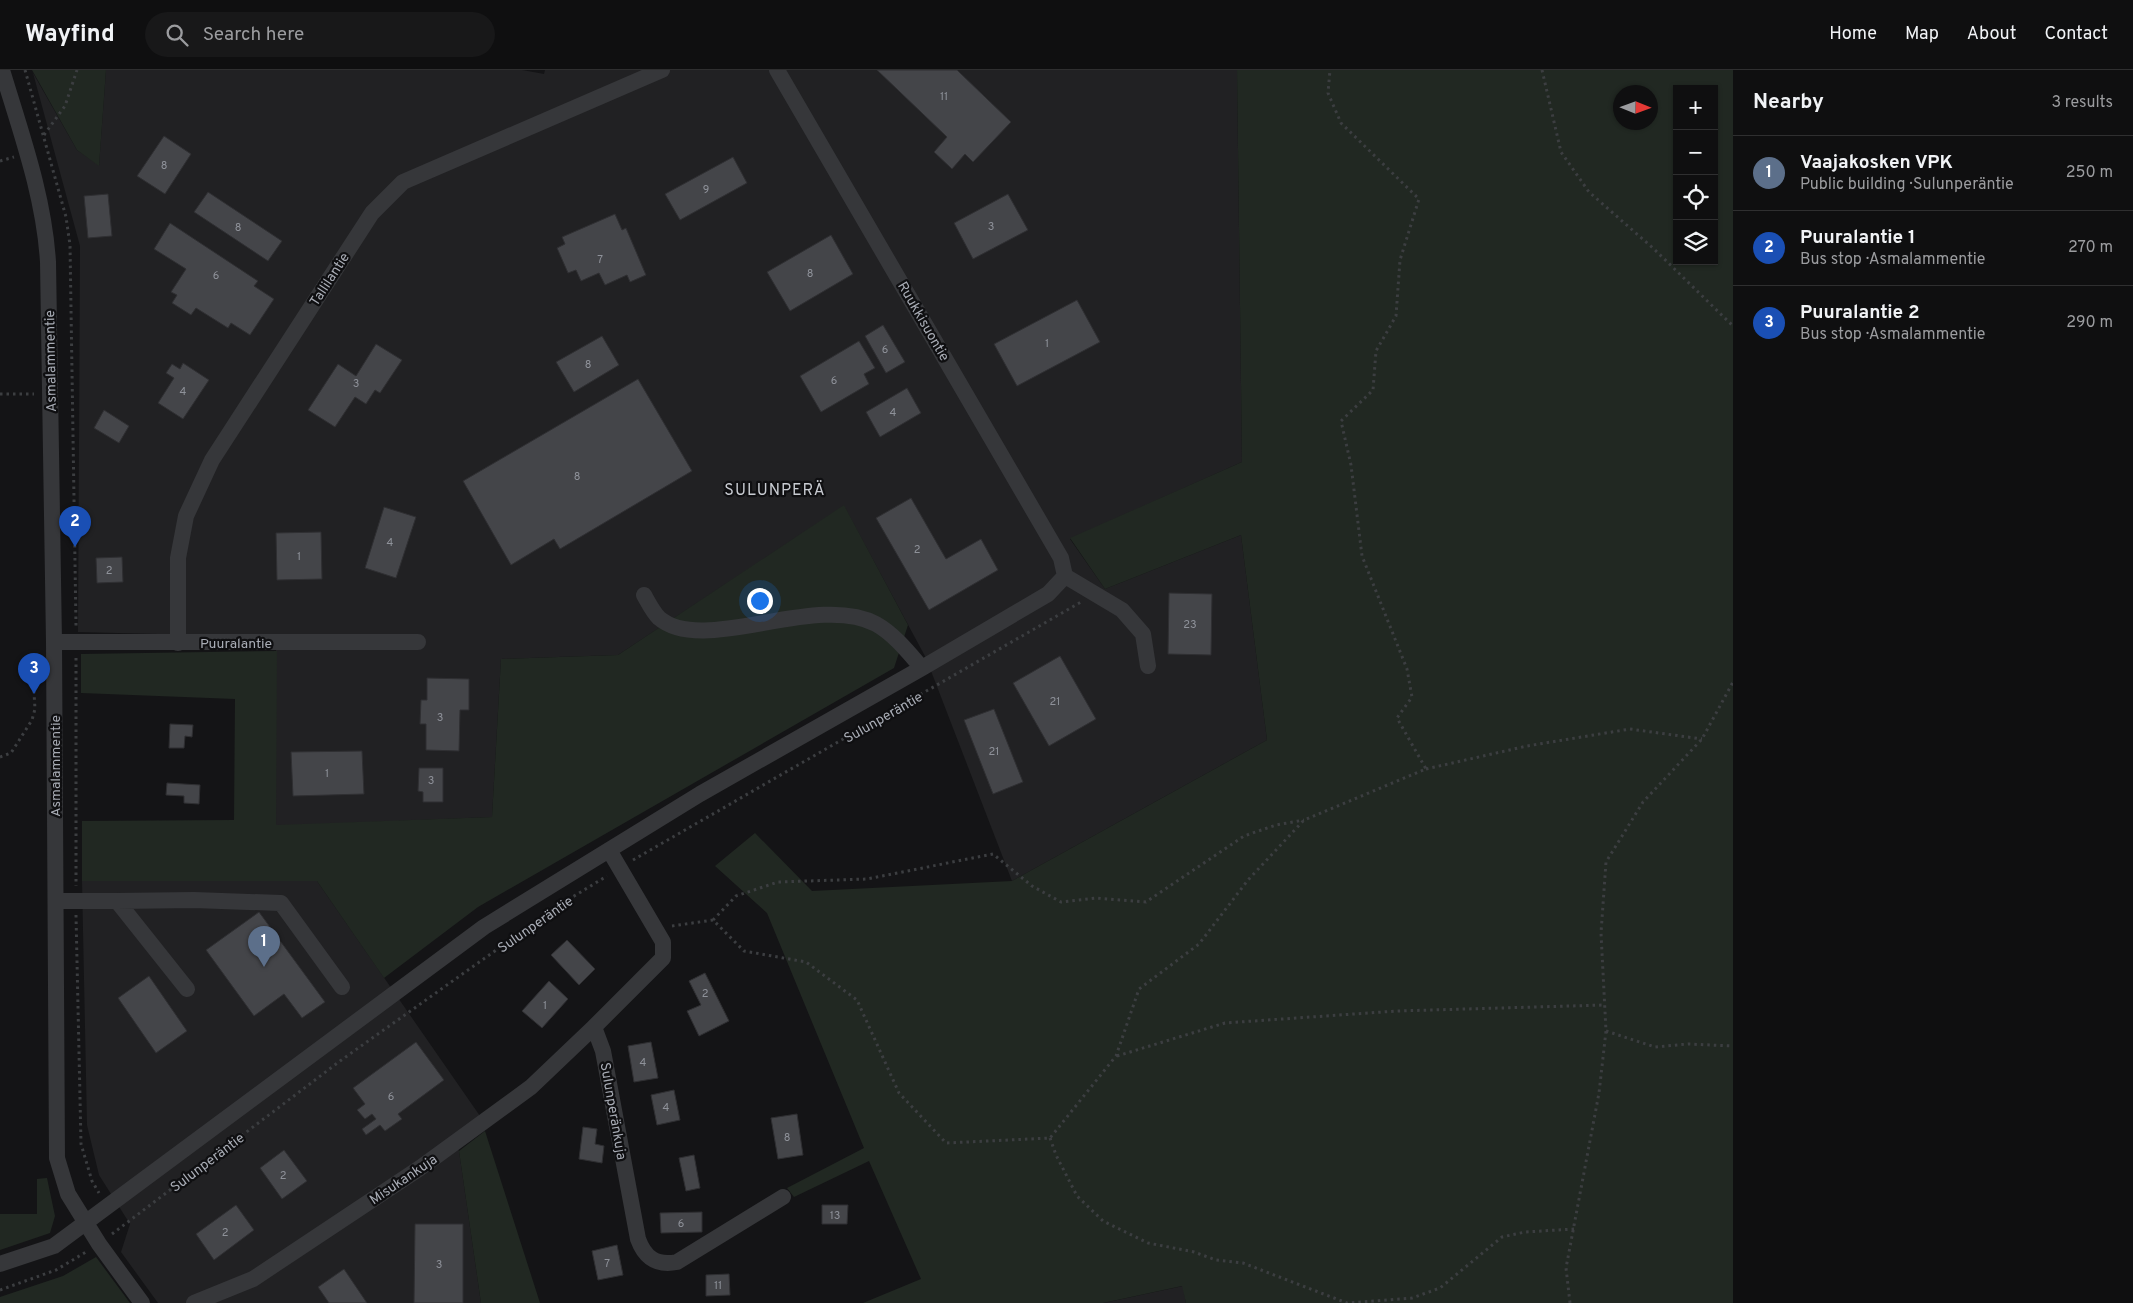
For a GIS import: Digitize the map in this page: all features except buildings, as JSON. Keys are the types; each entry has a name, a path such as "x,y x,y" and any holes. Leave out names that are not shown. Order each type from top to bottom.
{"street":[{"name":"Asmalammentie","path":"2,70 39,192 46,227 54,642 57,1158 68,1194 99,1244 142,1303"},
{"name":"Tallilantie","path":"178,643 178,558 186,516 212,460 372,213 403,182 662,70"},
{"name":"Ruukkisuontie","path":"777,70 1061,558 1065,576"},
{"path":"1065,576 1122,610 1143,634 1148,666"},
{"name":"Sulunperäntie","path":"0,1264 54,1246 484,927 700,794 1048,594 1065,576"},
{"path":"644,595 658,618 680,628 715,630 796,617 846,614 876,624 902,645 922,668"},
{"name":"Puuralantie","path":"54,642 418,642"},
{"path":"594,1027 663,958 663,942 609,850"},
{"path":"56,901 194,900 281,903 342,987"},
{"path":"117,901 187,990"},
{"name":"Sulunperänkuja","path":"594,1027 603,1051 638,1239 644,1254 656,1262 666,1264 677,1262 783,1197"},
{"name":"Misukankuja","path":"194,1303 253,1279 420,1168 531,1087 594,1027"}],"path":[{"path":"44,135 65,106 78,70"},
{"path":"1330,70 1328,93 1341,123 1419,199 1400,260 1396,316 1376,351 1373,390 1341,421 1351,465 1362,556 1407,669 1412,697 1397,718 1426,769"},
{"path":"1542,70 1561,152 1589,192 1654,249 1733,326"},
{"path":"0,394 50,394"},
{"name":"Sulunperäntie","path":"0,1290 56,1270 99,1244 340,1060 560,904 1096,594"},
{"path":"1570,1303 1566,1268 1599,1093 1606,1031 1601,933 1606,862 1643,802 1702,739 1733,682"},
{"path":"0,758 11,752 32,720 35,709"},
{"path":"655,929 713,920 736,896 778,882 867,879 993,854 1032,886 1061,902 1096,898 1146,902 1244,836 1276,825 1304,820 1426,769 1527,746 1630,729 1702,739"},
{"path":"713,920 744,951 806,962 858,1000 898,1093 946,1143 1050,1138 1116,1056 1139,988 1199,944 1248,880 1304,820"},
{"path":"1116,1056 1225,1023 1397,1011 1604,1005"},
{"path":"1606,1031 1655,1047 1688,1044 1733,1046"},
{"path":"1050,1138 1056,1155 1078,1196 1103,1221 1148,1243 1194,1252 1216,1260 1242,1263 1347,1303 1412,1298 1440,1288 1502,1237 1525,1232 1574,1230"}],"shaded area":[{"path":"32,70 106,70 99,166 77,150"},
{"path":"106,70 522,70 544,74 545,70 1237,70 1242,462 1070,539 1105,589 1241,535 1267,740 1012,881 926,658 844,506 618,655 501,659 492,817 276,826 276,637 78,632 80,246 33,73 77,150 99,165"},
{"path":"1237,70 1733,70 1733,1303 1186,1303 1182,1286 1103,1303 863,1303 921,1279 869,1161 794,1197 787,1188 864,1148 767,913 715,866 755,833 812,891 1012,881 1267,740 1241,535 1105,589 1070,538 1242,462"},
{"path":"844,505 908,625 894,668 478,907 384,978 317,881 82,881 82,821 234,820 235,699 81,693 81,654 277,651 276,825 492,817 501,659 618,655"},
{"path":"82,881 317,881 480,1116 453,1137 459,1151 481,1303 158,1303 121,1252 130,1224 99,1175 87,1125"},
{"path":"485,1131 540,1303 481,1303 459,1151"},
{"path":"47,1178 55,1216 50,1233 0,1250 0,1214 37,1214 37,1179"},
{"path":"96,1257 130,1303 0,1303 0,1297 63,1276"},
{"path":"1183,1286 1186,1303 1103,1303"}],"place":[{"name":"Puuralantie 1","path":"75,547"},
{"name":"Puuralantie 2","path":"34,694"},
{"name":"Vaajakosken VPK","path":"264,967"}],"district":[{"name":"SULUNPERÄ","path":"775,489"}]}
